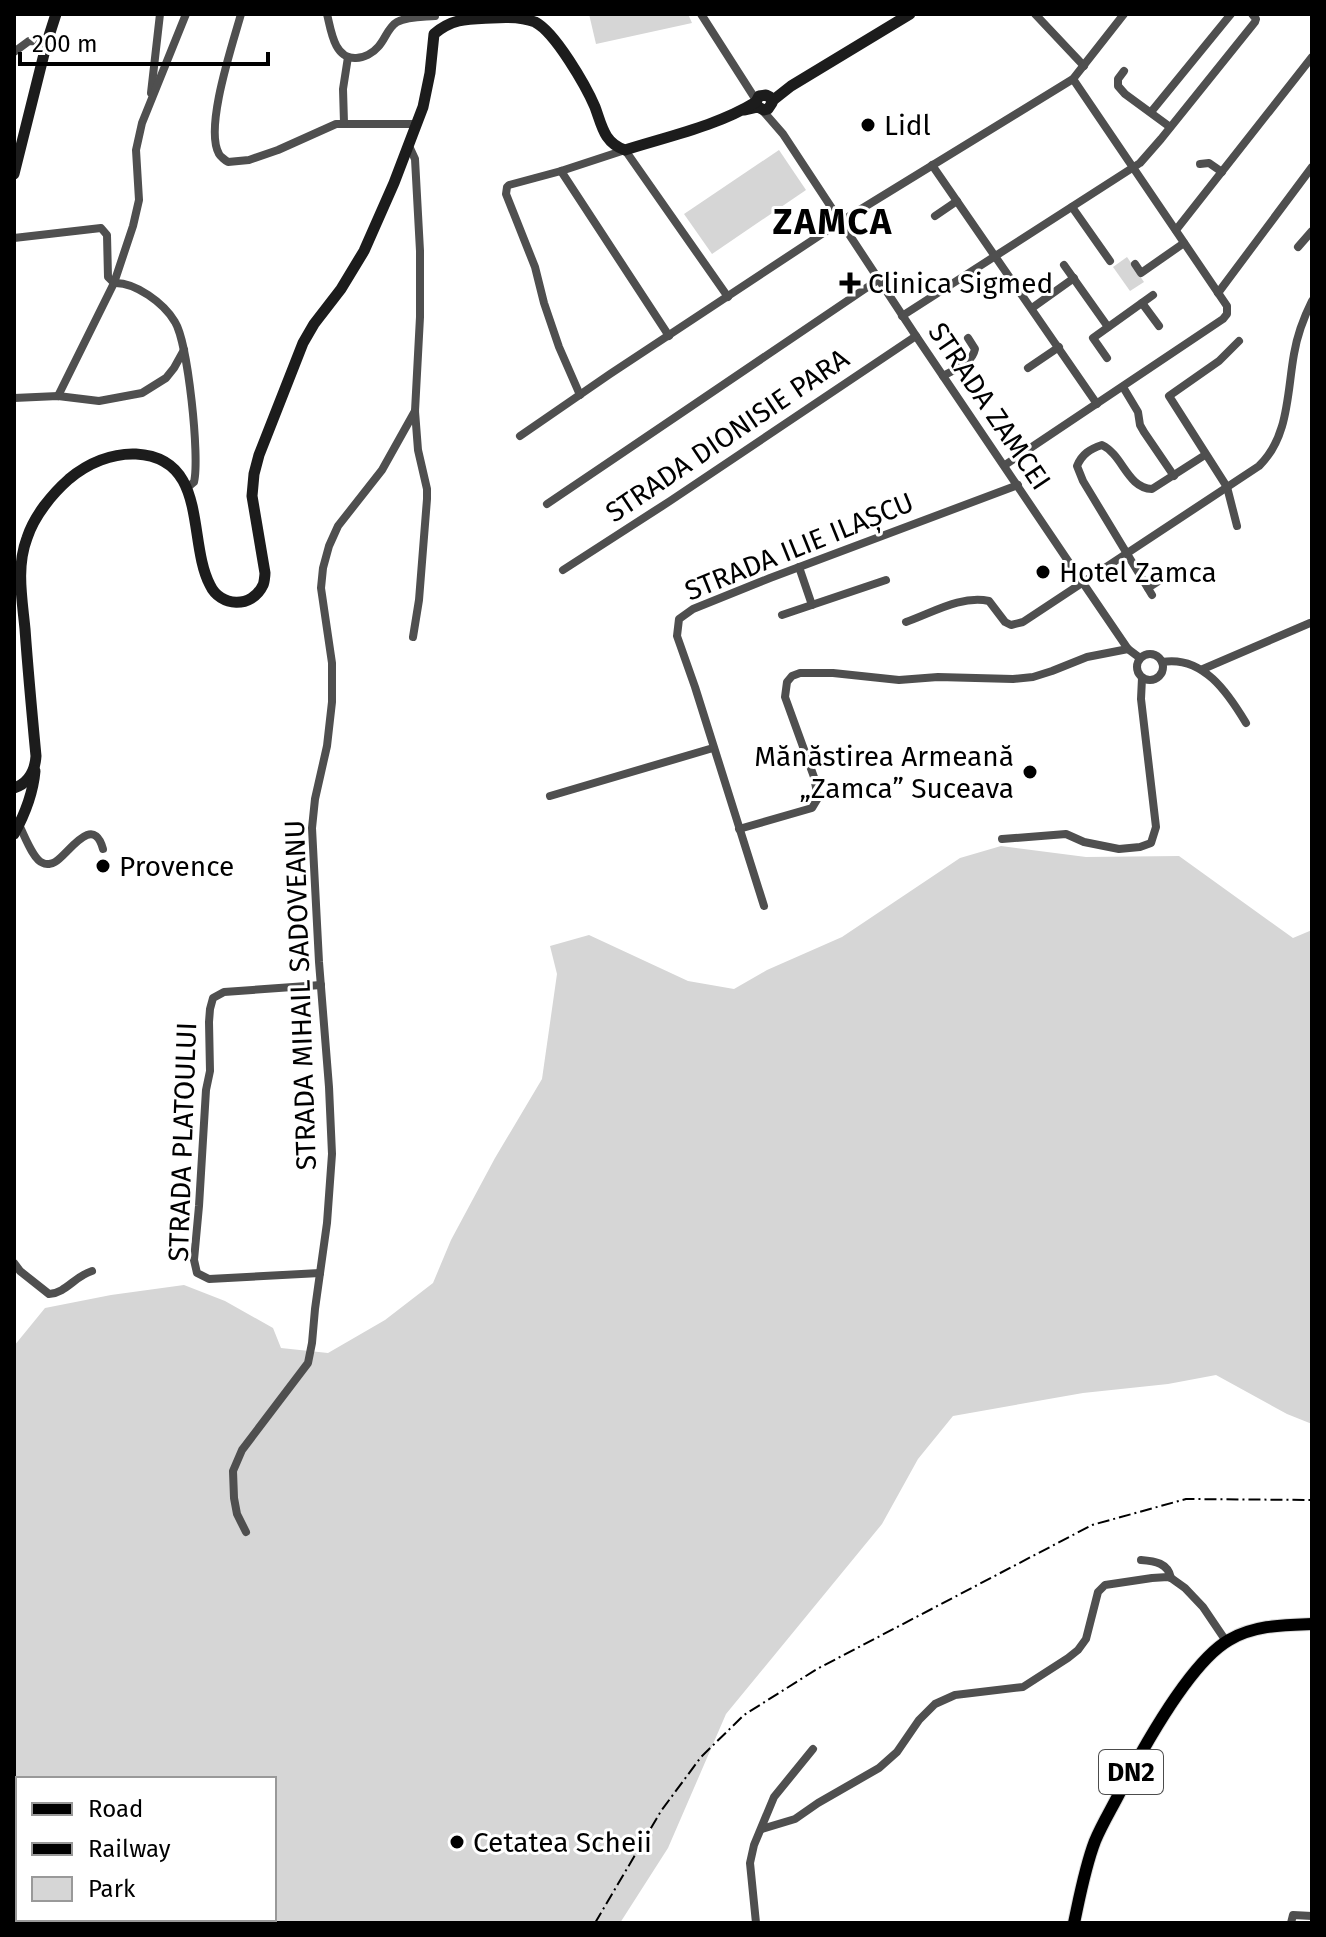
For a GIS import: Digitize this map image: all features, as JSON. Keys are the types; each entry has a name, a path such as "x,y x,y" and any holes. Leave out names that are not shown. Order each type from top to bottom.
{"main road":[{"name":"DN2","path":"1074,1923 1095,1841 1135,1763 1176,1697 1205,1660 1226,1641 1240,1634 1272,1626 1312,1624"}],"street":[{"path":"47,42 50,14"},
{"path":"14,174 56,14"},
{"path":"148,111 160,14"},
{"path":"58,396 114,283 137,213 136,150 142,123 186,14"},
{"path":"241,14 220,90 214,134 219,155 228,162 249,160 278,150 336,124 417,124"},
{"path":"103,849 98,839 85,836 55,862 46,864 33,853 17,830 31,796 36,756 21,589 22,555 26,540 54,494 81,470 117,455 150,455 167,463 187,488 205,575 211,589 222,599 243,602 255,596 263,585 265,573 252,496 259,455 303,343 364,251 409,146 430,73 435,15 399,21 380,46 360,58 348,57 340,51 333,39 327,14"},
{"name":"STRADA ZAMCEI","path":"701,14 744,80 763,102 878,280 1083,583 1128,649 1140,658"},
{"path":"580,395 552,327 535,267 506,194 507,187 699,127 763,102 910,14"},
{"path":"1035,14 1084,66"},
{"path":"520,436 840,222 1073,79 1124,14"},
{"path":"1151,112 1231,14"},
{"path":"902,316 1134,167 1255,22 1252,14"},
{"path":"434,34 453,21 520,19 538,23 553,37 587,91 606,138 625,150 728,297"},
{"path":"14,52 29,41 47,42"},
{"path":"344,123 343,89 348,57"},
{"path":"1176,230 1312,57"},
{"path":"1124,71 1118,79 1118,86 1170,127"},
{"path":"1005,465 1227,314 1227,306 1073,79"},
{"name":"STRADA MIHAIL SADOVEANU","path":"409,146 415,159 420,251 415,411 418,450 427,489 413,637"},
{"path":"1200,164 1209,163 1222,172"},
{"path":"932,165 1097,404"},
{"path":"1218,293 1312,167"},
{"path":"561,171 669,336"},
{"path":"935,216 957,201"},
{"path":"1072,207 1110,261"},
{"path":"14,238 101,228 107,235 108,277 114,283 134,286 174,319 182,337 193,415 196,472 194,482 187,488"},
{"path":"1298,247 1312,231"},
{"path":"1135,264 1141,273 1184,243"},
{"path":"1064,265 1108,327"},
{"path":"1032,308 1074,278"},
{"path":"547,504 878,280"},
{"path":"1107,358 1093,338 1153,295"},
{"path":"906,622 963,601 974,600 989,601 1005,622 1018,624 1259,466 1268,457 1283,429 1294,350 1312,301"},
{"path":"1142,303 1159,326"},
{"name":"STRADA DIONISIE PARA","path":"563,570 916,336"},
{"path":"943,376 974,356 975,349 968,338"},
{"path":"1237,526 1227,487 1169,396 1219,361 1239,341"},
{"path":"1028,368 1059,347"},
{"path":"14,398 58,396 99,401 142,393 166,378 184,350"},
{"path":"1123,387 1138,412 1144,432 1174,476"},
{"name":"STRADA MIHAIL SADOVEANU","path":"246,1532 237,1514 233,1471 256,1429 308,1363 327,1223 332,1154 312,828 331,723 332,683 321,588 323,568 338,526 382,470 415,411"},
{"path":"1165,577 1150,591 1078,473 1077,466 1080,458 1090,449 1102,445 1111,449 1136,483 1152,489 1205,455"},
{"name":"STRADA ILIE ILAȘCU","path":"764,906 677,636 679,619 693,609 799,567 1018,485"},
{"path":"799,567 812,605"},
{"path":"782,615 886,580"},
{"path":"1203,669 1310,623"},
{"path":"739,829 812,808 818,798 814,777 785,697 787,682 792,676 800,673 833,673 899,680 938,677 1013,679 1033,677 1087,657 1128,649"},
{"path":"1002,839 1066,834 1084,842 1119,849 1151,843 1156,827 1142,707 1142,678 1137,671 1140,658 1152,654 1160,658 1163,672 1151,681 1142,678"},
{"path":"1162,662 1177,662 1203,669 1217,681 1246,723"},
{"path":"14,781 22,776 30,763 33,737"},
{"path":"550,796 713,748"},
{"path":"14,788 29,779 35,765"},
{"name":"STRADA PLATOULUI","path":"320,1273 209,1279 197,1273 194,1260 213,998 224,992 321,985"},
{"path":"14,1263 49,1294 58,1293 82,1274 92,1271"},
{"path":"1141,1560 1166,1566 1171,1578"},
{"path":"762,1829 795,1819 879,1768 897,1752 919,1720 935,1704 955,1695 1023,1687 1068,1658 1086,1639 1098,1592 1105,1585 1171,1578 1203,1607 1226,1641"},
{"path":"756,1923 750,1863 754,1845 774,1797 813,1749"},
{"path":"1291,1923 1293,1915 1312,1916"}],"green space":[{"path":"589,14 688,14 692,23 596,44"},
{"path":"779,150 806,190 712,254 684,214"},
{"path":"1127,257 1144,282 1130,291 1113,267"},
{"path":"1001,846 1086,857 1179,856 1293,938 1312,930 1312,1424 1287,1414 1216,1375 1168,1384 1083,1393 953,1416 918,1459 882,1524 726,1714 668,1848 620,1923 14,1923 14,1346 45,1308 184,1285 225,1301 273,1328 281,1348 328,1353 385,1320 433,1283 451,1240 542,1079 557,974 550,946 589,935 688,981 734,989 767,970 842,937 960,858"}],"railway":[{"path":"595,1923 661,1811 701,1757 744,1715 817,1669 1092,1525 1186,1499 1312,1500"}],"place":[{"name":"Lidl","path":"868,125"},
{"name":"Clinica Sigmed","path":"850,283"},
{"name":"Hotel Zamca","path":"1043,572"},
{"name":"Mănăstirea Armeană „Zamca” Suceava","path":"1030,772"},
{"name":"Provence","path":"103,866"},
{"name":"Cetatea Scheii","path":"457,1842"}],"district":[{"name":"ZAMCA","path":"833,221"}]}
